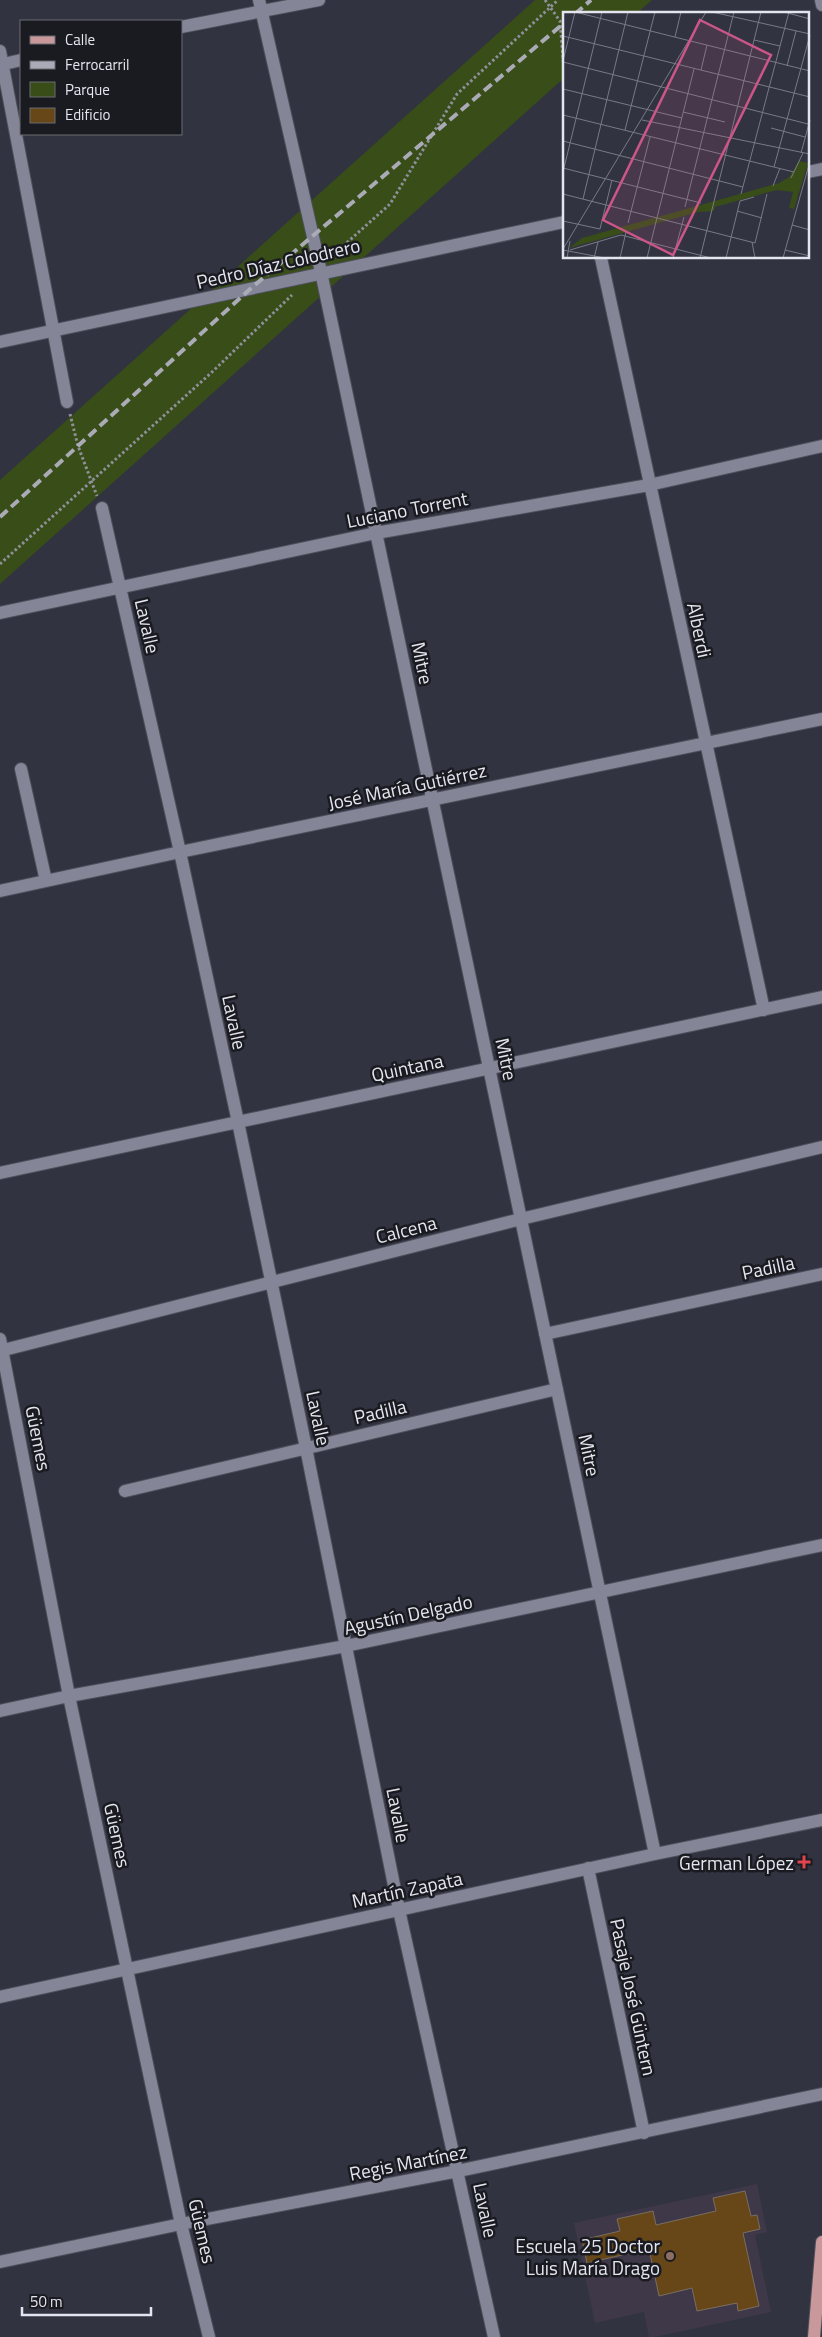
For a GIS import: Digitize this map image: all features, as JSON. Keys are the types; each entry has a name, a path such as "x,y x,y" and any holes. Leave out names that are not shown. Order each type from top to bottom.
{"main road":[{"path":"814,2337 822,2242"}],"street":[{"path":"182,27 260,5 319,0"},
{"path":"821,0 822,5"},
{"name":"Mitre","path":"260,5 322,272 655,1854"},
{"path":"0,51 52,332 67,402"},
{"path":"2,64 20,60"},
{"name":"Pedro Díaz Colodrero","path":"0,342 563,222"},
{"name":"Alberdi","path":"601,259 764,1010"},
{"name":"Luciano Torrent","path":"0,613 376,533 649,485 822,446"},
{"name":"Lavalle","path":"102,508 180,852 238,1122 399,1910 494,2337"},
{"name":"José María Gutiérrez","path":"0,891 822,719"},
{"path":"21,769 46,881"},
{"name":"Quintana","path":"0,1173 822,997"},
{"name":"Calcena","path":"1,1347 270,1283 822,1146"},
{"name":"Padilla","path":"546,1334 822,1274"},
{"name":"Güemes","path":"1,1347 69,1696 181,2224 209,2337"},
{"name":"Padilla","path":"125,1491 557,1389"},
{"name":"Agustín Delgado","path":"0,1711 69,1696 346,1646 822,1545"},
{"name":"Martín Zapata","path":"0,1997 588,1868 822,1820"},
{"name":"Pasaje José Güntern","path":"588,1868 644,2133"},
{"name":"Regis Martínez","path":"0,2262 181,2224 458,2172 822,2094"}],"path":[{"path":"546,0 560,21 563,58"},
{"path":"67,402 78,446 102,508"}],"shaded area":[{"name":"Escuela 25 Doctor Luis María Drago","path":"757,2184 767,2232 755,2235 771,2312 655,2337 649,2337 644,2312 595,2323 574,2223"}],"green space":[{"path":"535,0 652,0 638,12 563,12 563,79 0,584 0,480"}],"building":[{"path":"745,2191 751,2216 757,2215 760,2229 743,2233 759,2306 738,2311 737,2303 697,2311 692,2288 659,2296 649,2249 587,2263 582,2240 620,2231 617,2219 653,2211 656,2225 716,2211 713,2198"}],"railway":[{"path":"577,12 591,0"},
{"path":"0,517 249,290 563,24"}],"place":[{"name":"German López","path":"804,1862"},
{"name":"Escuela 25 Doctor Luis María Drago","path":"670,2256"}]}
